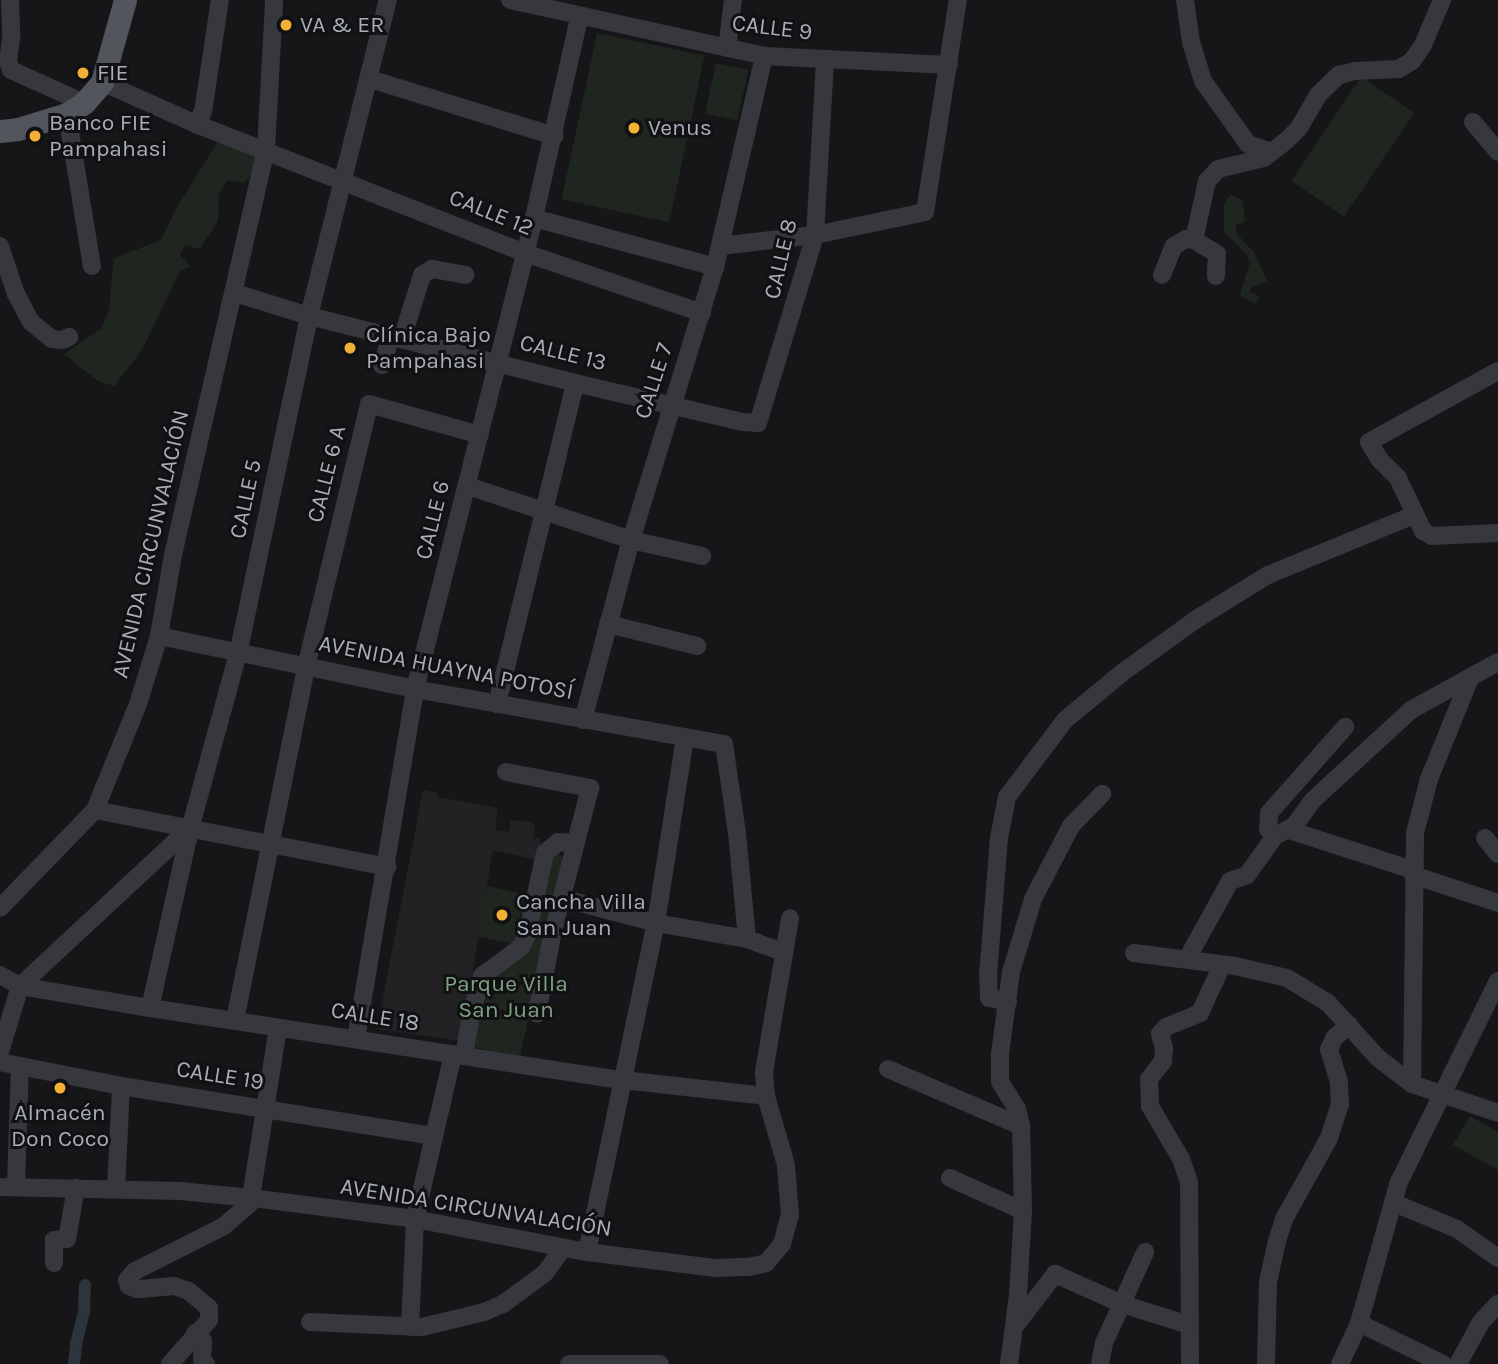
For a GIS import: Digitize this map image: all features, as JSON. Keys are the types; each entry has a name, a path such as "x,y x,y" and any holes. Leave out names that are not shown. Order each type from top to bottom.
{"main road":[{"path":"0,131 18,130 76,109 102,82 125,0"}],"street":[{"path":"10,0 8,61 11,70 76,109 92,266"},
{"path":"197,124 203,112 220,0"},
{"name":"AVENIDA CIRCUNVALACIÓN","path":"0,908 95,810 138,704 159,636 173,555 266,150 274,0"},
{"name":"CALLE 5","path":"150,1008 189,834 238,654 309,317 388,0"},
{"name":"CALLE 9","path":"510,0 557,6 579,18 764,56 949,65"},
{"path":"727,48 733,0"},
{"path":"720,246 816,235 925,212 958,0"},
{"path":"1185,0 1191,42 1203,80 1248,144 1271,152"},
{"path":"1194,240 1202,198 1213,175 1230,164 1264,158 1299,128 1320,94 1339,75 1355,71 1399,69 1412,61 1423,45 1442,0"},
{"name":"CALLE 6","path":"356,1039 415,689 534,218 579,18"},
{"name":"CALLE 7","path":"583,720 631,540 715,267 764,56"},
{"name":"CALLE 8","path":"758,423 816,235 825,59"},
{"path":"370,79 554,135"},
{"name":"CALLE 12","path":"102,82 197,124 525,253 702,313"},
{"path":"1473,122 1498,152"},
{"path":"534,218 715,267"},
{"path":"1163,275 1177,242 1194,240 1217,254 1216,276"},
{"path":"0,246 16,294 31,322 52,340 69,337"},
{"path":"382,365 422,275 432,269 465,275"},
{"name":"CALLE 13","path":"235,293 309,317 575,383 743,422 758,423"},
{"path":"1498,370 1369,442 1380,460 1398,478 1423,531 1432,536 1498,533"},
{"path":"497,704 575,383"},
{"name":"CALLE 6 A","path":"306,667 369,404 480,435"},
{"path":"468,486 631,540 702,556"},
{"path":"1008,1002 989,999 988,975 999,838 1007,797 1065,720 1123,672 1195,620 1268,575 1415,515"},
{"path":"608,624 696,646"},
{"name":"AVENIDA HUAYNA POTOSÍ","path":"159,636 415,689 724,744 737,833 747,939"},
{"path":"1187,959 1230,881 1247,875 1312,802 1411,710 1498,662"},
{"path":"235,1020 306,667"},
{"path":"1412,1084 1413,873 1420,805 1470,678"},
{"path":"1345,727 1269,813 1268,829 1498,902"},
{"path":"587,1252 656,923 685,738"},
{"path":"506,772 590,788 561,898 537,1013"},
{"path":"1009,1364 1023,1211 1021,1126 1017,1109 1000,1082 1000,1054 1016,950 1033,899 1071,826 1102,794"},
{"path":"95,810 189,834 269,844 387,867"},
{"path":"0,1052 20,986 175,842 189,834"},
{"path":"1485,838 1498,854"},
{"path":"416,1332 415,1219 434,1136 482,976 521,947 527,935 545,853 558,842 575,844"},
{"path":"561,898 656,923 747,939 783,952"},
{"path":"766,1097 764,1060 790,918"},
{"path":"1134,953 1187,959 1287,978 1320,997 1378,1058 1412,1084 1498,1113"},
{"path":"1190,1364 1189,1182 1181,1159 1150,1106 1149,1079 1163,1061 1164,1048 1160,1034 1166,1027 1200,1013 1222,965"},
{"name":"CALLE 18","path":"0,975 20,986 150,1008 623,1080 766,1097"},
{"path":"1340,1364 1359,1323 1399,1182 1498,982"},
{"path":"1266,1364 1268,1282 1277,1241 1284,1219 1329,1138 1340,1104 1339,1082 1329,1050 1334,1038 1349,1025"},
{"path":"170,1364 209,1320 211,1312 199,1298 174,1286 132,1288 127,1280 135,1271 224,1226 239,1216 252,1198 278,1028"},
{"name":"CALLE 19","path":"0,1062 121,1086 434,1136"},
{"path":"8,1187 20,1067"},
{"path":"888,1069 1021,1126"},
{"path":"116,1189 121,1086"},
{"name":"AVENIDA CIRCUNVALACIÓN","path":"8,1187 116,1189 252,1198 415,1219 587,1252 716,1268 749,1267 766,1263 775,1255 787,1231 789,1196 786,1165 766,1097"},
{"path":"950,1178 1023,1211"},
{"path":"54,1263 54,1240 67,1239 76,1188"},
{"path":"1394,1203 1457,1229 1498,1258"},
{"path":"310,1322 416,1332 503,1304 545,1273 563,1248"},
{"path":"1100,1364 1104,1343 1145,1252"},
{"path":"1013,1328 1055,1274 1122,1304 1189,1325"},
{"path":"1458,1364 1481,1322 1498,1304"},
{"path":"1359,1323 1443,1364"},
{"path":"195,1334 203,1341 202,1360 206,1364"},
{"path":"569,1364 660,1364"}],"shaded area":[{"path":"423,790 438,793 438,797 497,808 496,830 509,832 511,820 530,822 535,826 534,838 541,839 538,860 493,850 461,1041 377,1029"}],"green space":[{"name":"Venus","path":"597,33 705,56 669,222 562,199"},
{"path":"716,63 748,70 737,121 705,114"},
{"path":"1361,77 1414,113 1344,216 1291,181"},
{"path":"221,136 259,159 255,172 243,183 227,180 219,194 218,221 200,249 185,245 180,255 191,266 180,271 142,350 114,386 98,381 64,354 102,328 109,310 114,258 161,240 177,207"},
{"path":"1232,195 1243,201 1245,222 1236,225 1236,233 1254,252 1267,281 1251,288 1250,292 1260,297 1255,304 1240,295 1250,262 1246,253 1224,232 1224,205"},
{"name":"Parque Villa San Juan","path":"557,851 563,858 544,929 548,931 520,1056 472,1047 480,984 519,953 550,856"},
{"name":"Cancha Villa San Juan","path":"486,886 525,894 515,944 475,936"},
{"path":"1470,1116 1498,1132 1498,1170 1453,1145"}],"waterway":[{"path":"74,1364 84,1312 85,1285"}],"place":[{"name":"VA & ER","path":"286,25"},
{"name":"FIE","path":"83,73"},
{"name":"Venus","path":"634,128"},
{"name":"Banco FIE Pampahasi","path":"35,136"},
{"name":"Clínica Bajo Pampahasi","path":"350,348"},
{"name":"Cancha Villa San Juan","path":"502,915"},
{"name":"Almacén Don Coco","path":"60,1088"}]}
